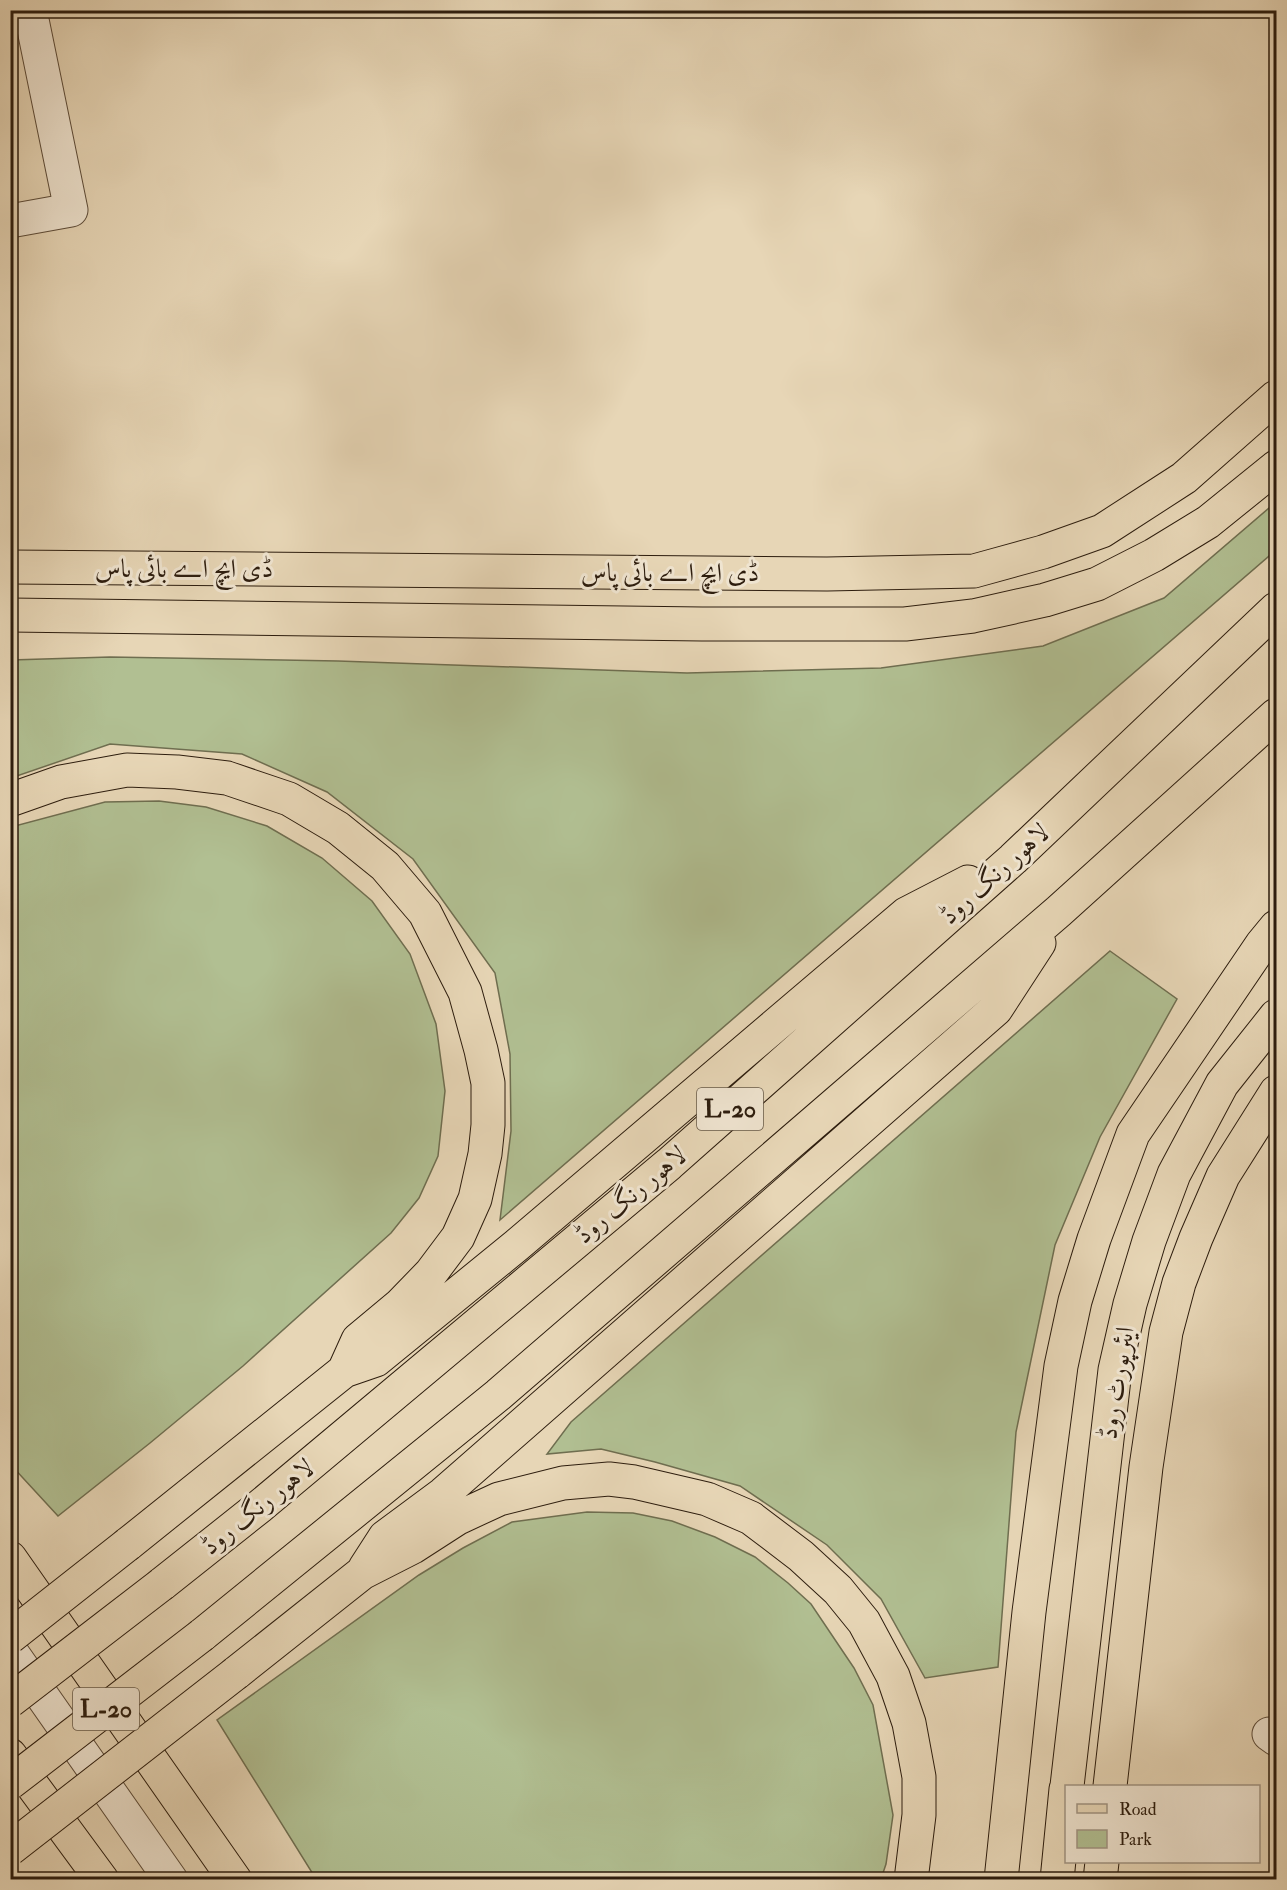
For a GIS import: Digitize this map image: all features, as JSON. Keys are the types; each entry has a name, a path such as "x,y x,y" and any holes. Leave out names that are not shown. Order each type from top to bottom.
{"main road":[{"name":"ڈی ایچ اے بائی پاس","path":"10,567 826,574 974,571 1043,552 1102,531 1184,478 1276,397"},
{"name":"ڈی ایچ اے بائی پاس","path":"10,615 702,624 905,624 983,614 1045,600 1097,584 1154,555 1208,522 1276,467"},
{"name":"لاہور رنگ روڈ","path":"10,1701 259,1507 669,1164 1013,859 1276,609"},
{"name":"L-20","path":"10,1783 202,1635 498,1395 1059,911 1276,715"},
{"path":"10,800 61,782 127,770 177,772 226,778 289,799 338,828 385,866 424,913 465,993 481,1050 488,1083 485,1154 475,1199 458,1237 431,1273 400,1305 358,1340 344,1371"},
{"path":"10,1636 344,1371 376,1360 517,1245 906,914 1013,859"},
{"path":"362,1573 385,1537 443,1494 996,1009 1059,911"},
{"path":"1001,1880 1029,1612 1061,1366 1075,1301 1094,1239 1133,1134 1262,944 1276,927"},
{"name":"ایئرپورٹ روڈ","path":"1067,1785 1115,1370 1130,1304 1149,1240 1174,1174 1222,1084 1276,1016"},
{"name":"ایئرپورٹ روڈ","path":"1110,1785 1146,1467 1166,1332 1179,1282 1223,1176 1276,1092"},
{"path":"10,1849 362,1573 413,1547 458,1518 499,1499 563,1483 609,1479 634,1482 707,1499 751,1518 801,1556 838,1590 864,1622 893,1676 909,1723 919,1777 919,1815 911,1880"},
{"path":"10,1558 235,1880"},
{"path":"10,1755 102,1880"},
{"name":"ایئرپورٹ روڈ","path":"1057,1880 1065,1806"},
{"path":"1100,1880 1102,1863"}],"street":[{"path":"10,221 71,210 30,10"},
{"path":"10,1650 171,1880"}],"green space":[{"path":"1276,502 1276,550 500,1220 511,1131 510,1054 495,973 413,859 327,792 242,754 110,744 11,778 11,660 110,657 338,661 687,673 881,668 1043,646 1164,598"},
{"path":"159,801 206,807 267,826 322,858 372,901 410,954 436,1024 445,1091 438,1156 419,1198 391,1233 243,1366 58,1516 11,1465 11,827 105,802"},
{"path":"1110,951 1177,999 1100,1137 1055,1245 1016,1432 998,1667 925,1678 881,1599 827,1545 740,1486 601,1449 547,1454 571,1422"},
{"path":"587,1512 633,1513 672,1521 715,1537 755,1557 811,1604 854,1668 873,1705 893,1815 886,1864 881,1879 316,1879 217,1720 419,1575 463,1548 512,1522"}]}
